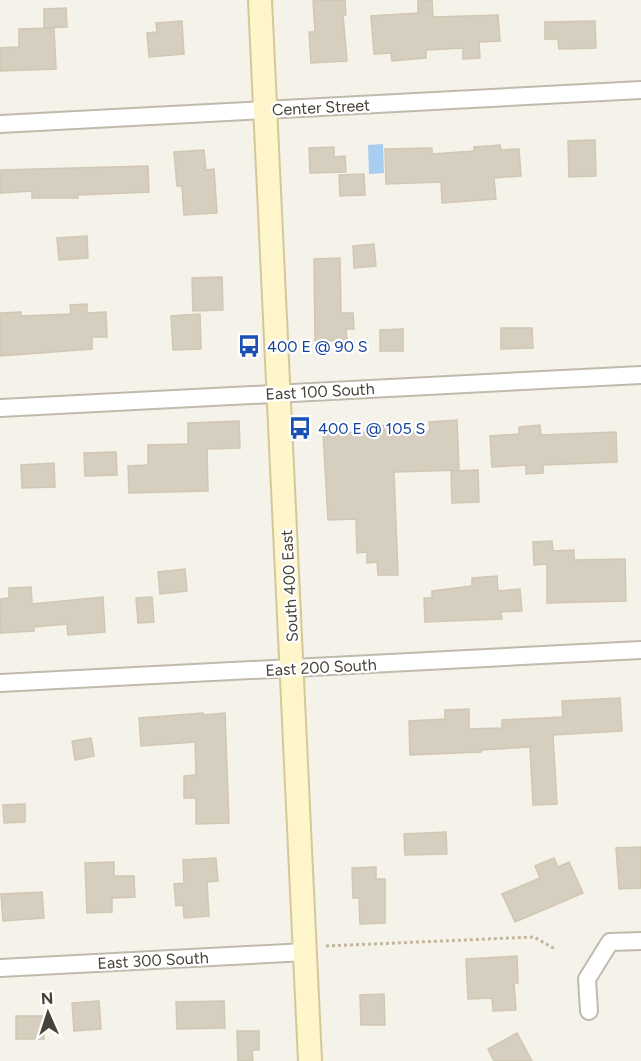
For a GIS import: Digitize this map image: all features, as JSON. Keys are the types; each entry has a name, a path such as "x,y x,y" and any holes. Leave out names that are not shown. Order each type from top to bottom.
{"street":[{"name":"South 400 East","path":"260,0 292,669 316,949 310,1061"},
{"name":"Center Street","path":"0,124 641,90"},
{"name":"East 100 South","path":"0,408 641,375"},
{"name":"East 200 South","path":"0,683 641,650"},
{"path":"588,1011 587,979 610,942 641,941"},
{"name":"East 300 South","path":"0,968 316,949"}],"path":[{"path":"316,949 534,937 555,950"}],"water":[{"path":"383,144 384,173 369,174 368,145"}],"building":[{"path":"313,0 345,0 346,15 343,15 347,61 311,63 309,32 315,32"},
{"path":"418,0 432,0 433,17 498,15 500,41 479,42 480,58 463,59 463,48 426,50 426,58 392,61 391,53 374,54 371,16 418,13"},
{"path":"66,8 67,27 44,28 44,9"},
{"path":"182,21 184,54 149,57 147,33 157,32 156,23"},
{"path":"595,21 596,48 559,49 558,39 545,39 545,22"},
{"path":"54,28 56,69 0,71 0,48 19,47 19,29"},
{"path":"595,140 596,176 569,177 568,141"},
{"path":"500,145 501,150 519,149 521,176 494,178 496,199 442,203 441,182 386,184 385,149 432,148 432,154 474,151 474,147"},
{"path":"334,147 334,157 345,156 346,172 310,173 309,148"},
{"path":"204,150 206,170 214,169 217,213 184,215 182,186 177,186 174,152"},
{"path":"148,166 149,192 78,195 78,198 32,198 32,191 0,193 0,170"},
{"path":"364,174 365,195 340,196 339,175"},
{"path":"87,236 88,258 59,260 57,238"},
{"path":"374,244 376,266 354,268 353,246"},
{"path":"340,258 341,313 353,313 354,329 346,329 347,340 315,341 314,259"},
{"path":"222,277 223,310 193,311 192,278"},
{"path":"87,304 87,313 106,312 107,337 92,337 92,349 0,356 0,313 21,312 21,316 71,314 70,305"},
{"path":"200,314 201,349 173,350 171,316"},
{"path":"501,328 532,328 533,348 501,349"},
{"path":"403,329 403,351 380,351 380,330"},
{"path":"457,420 459,470 394,472 398,575 378,575 377,562 367,563 367,552 357,553 356,519 328,520 323,433 376,432 376,426 396,425 396,432 430,431 429,422"},
{"path":"239,421 240,448 207,449 208,491 129,493 128,466 148,465 148,445 188,444 188,423"},
{"path":"540,425 541,435 616,432 617,462 543,465 543,473 526,474 526,465 492,467 490,436 519,434 519,427"},
{"path":"116,452 117,475 85,476 84,453"},
{"path":"54,463 55,487 22,488 21,465"},
{"path":"478,470 479,502 452,503 451,471"},
{"path":"552,541 553,551 574,550 574,560 625,559 626,601 547,603 547,564 534,565 533,542"},
{"path":"185,569 187,591 160,594 158,572"},
{"path":"497,576 498,591 520,589 522,611 501,612 502,619 425,622 424,598 432,598 432,591 472,586 472,578"},
{"path":"31,587 32,604 103,597 105,632 68,635 67,624 34,627 34,631 0,633 1,599 9,598 9,588"},
{"path":"152,597 154,622 138,623 136,598"},
{"path":"620,698 622,731 553,735 557,804 533,805 530,747 410,755 409,721 445,719 445,710 469,709 469,729 502,728 502,720 563,717 562,701"},
{"path":"203,713 203,715 225,713 229,823 196,824 196,798 184,798 184,776 196,775 195,742 141,746 139,718"},
{"path":"91,738 94,756 75,760 72,741"},
{"path":"25,804 25,822 4,823 3,805"},
{"path":"446,832 447,854 405,855 404,834"},
{"path":"641,847 641,888 619,889 616,848"},
{"path":"216,858 218,881 207,882 209,916 184,918 183,905 176,906 174,884 184,883 183,860"},
{"path":"554,858 558,867 569,862 583,893 515,922 502,894 540,878 535,866"},
{"path":"114,862 114,876 134,876 135,897 112,898 112,912 87,913 85,863"},
{"path":"376,867 376,879 385,879 385,923 360,924 359,898 353,898 352,868"},
{"path":"42,892 44,918 3,921 1,894"},
{"path":"517,956 518,983 514,983 516,1010 493,1011 492,998 468,999 466,959"},
{"path":"384,994 385,1025 361,1025 360,995"},
{"path":"99,1001 101,1029 74,1031 72,1003"},
{"path":"224,1001 225,1028 177,1029 176,1002"},
{"path":"16,1016 43,1016 44,1039 16,1039"},
{"path":"237,1031 259,1031 259,1050 252,1050 253,1061 238,1061"},
{"path":"517,1033 532,1061 494,1061 488,1049"}],"place":[{"name":"400 E @ 90 S","path":"249,346"},
{"name":"400 E @ 105 S","path":"300,428"}]}
